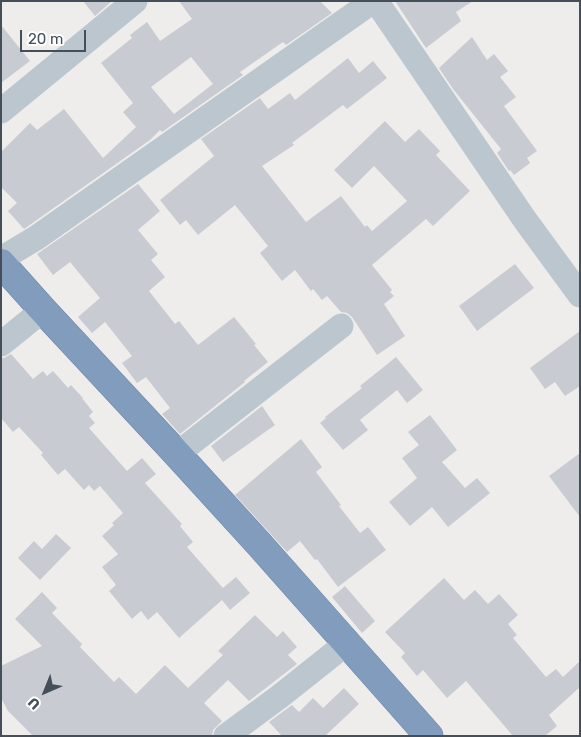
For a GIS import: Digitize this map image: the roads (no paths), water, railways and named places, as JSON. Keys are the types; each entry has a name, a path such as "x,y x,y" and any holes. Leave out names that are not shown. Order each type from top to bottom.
{"highway":[{"path":"1,263 42,310 177,454 348,643 429,736"}],"street":[{"path":"1,111 134,1"},
{"path":"1,259 36,238 374,1 525,220 580,295"},
{"path":"1,344 42,310"},
{"path":"177,454 341,326"},
{"path":"226,736 348,643"}]}
